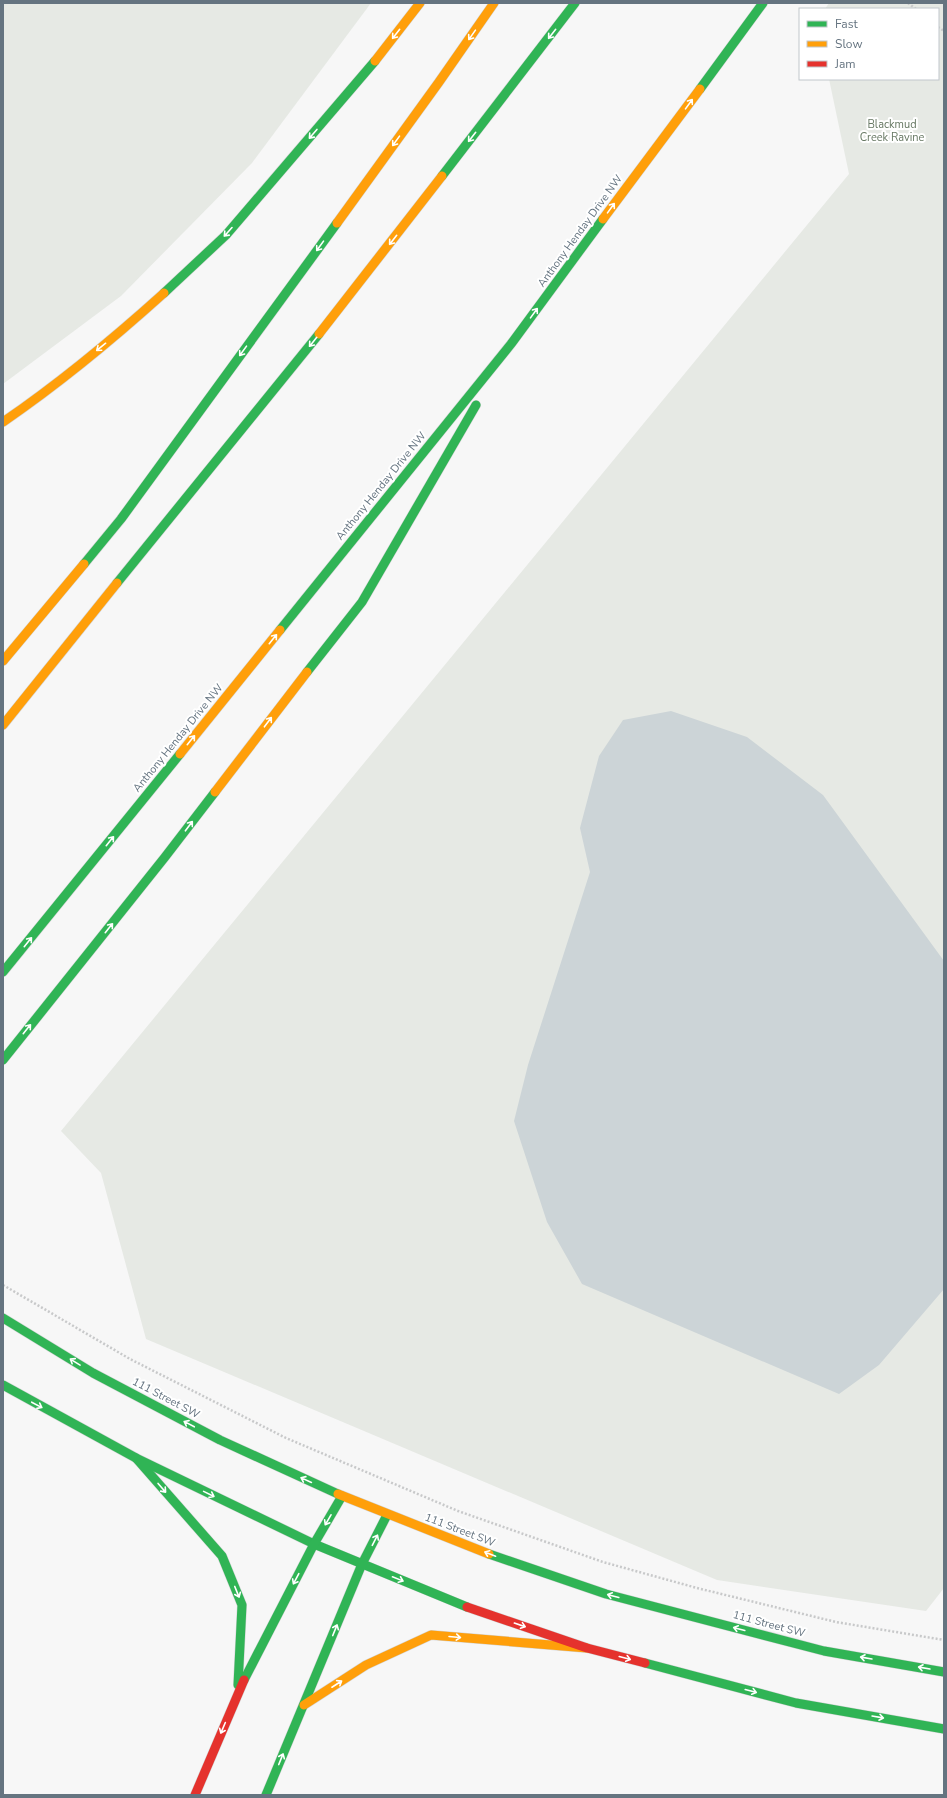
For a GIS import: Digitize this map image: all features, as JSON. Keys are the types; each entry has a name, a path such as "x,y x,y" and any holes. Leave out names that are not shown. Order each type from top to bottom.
{"main road":[{"path":"3,422 42,394 132,322 226,235 372,66 420,3"},
{"path":"3,661 121,519 439,82 494,3"},
{"path":"3,725 358,285 575,3"},
{"name":"Anthony Henday Drive NW","path":"3,972 511,344 763,3"},
{"path":"3,1060 165,857 362,602 511,344"},
{"name":"111 Street SW","path":"3,1318 107,1381 220,1440 387,1515 506,1560 606,1594 824,1651 944,1672"},
{"path":"3,1385 136,1458 314,1544 482,1613 587,1648 796,1703 944,1729"},
{"path":"136,1458 222,1556 242,1605 238,1692"},
{"path":"195,1795 238,1692 314,1544 342,1496"},
{"path":"266,1795 362,1564 387,1515"},
{"path":"304,1705 366,1665 431,1635 587,1648"}],"path":[{"path":"3,1285 130,1359 279,1434 458,1511 603,1562 697,1588 836,1622 944,1640"}],"green space":[{"path":"3,3 371,3 252,163 121,296 3,384"},
{"name":"Blackmud Creek Ravine","path":"829,3 944,3 944,1588 926,1611 717,1580 146,1339 101,1173 61,1131 849,174 829,80 939,80 939,8 826,8"}],"shaded area":[{"path":"671,711 747,737 823,795 944,961 944,1289 879,1365 839,1394 582,1284 547,1222 514,1121 528,1065 590,872 580,828 599,756 623,720"}],"traffic: fast":[{"path":"442,176 575,3"},
{"path":"700,89 763,3"},
{"path":"164,293 226,235 375,61"},
{"path":"280,630 511,344 603,219"},
{"path":"84,564 121,519 337,223"},
{"path":"117,583 319,334"},
{"path":"307,672 362,602 476,405"},
{"path":"3,972 180,754"},
{"path":"3,1060 215,792"},
{"path":"3,1318 93,1373 220,1440 338,1494"},
{"path":"3,1385 136,1458 314,1544 467,1607"},
{"path":"136,1458 222,1556 242,1605 238,1685"},
{"path":"244,1680 314,1544 342,1496"},
{"path":"266,1795 362,1564 387,1515"},
{"path":"489,1554 606,1594 824,1651 944,1672"},
{"path":"645,1663 796,1703 944,1729"}],"traffic: slow":[{"path":"375,61 420,3"},
{"path":"337,223 494,3"},
{"path":"603,219 700,89"},
{"path":"319,334 442,176"},
{"path":"3,422 86,360 164,293"},
{"path":"3,661 84,564"},
{"path":"3,725 117,583"},
{"path":"180,754 280,630"},
{"path":"215,792 307,672"},
{"path":"338,1494 489,1554"},
{"path":"304,1705 366,1665 431,1635 587,1648"}],"traffic: jam":[{"path":"467,1607 587,1648 645,1663"},
{"path":"195,1795 244,1680"}]}
